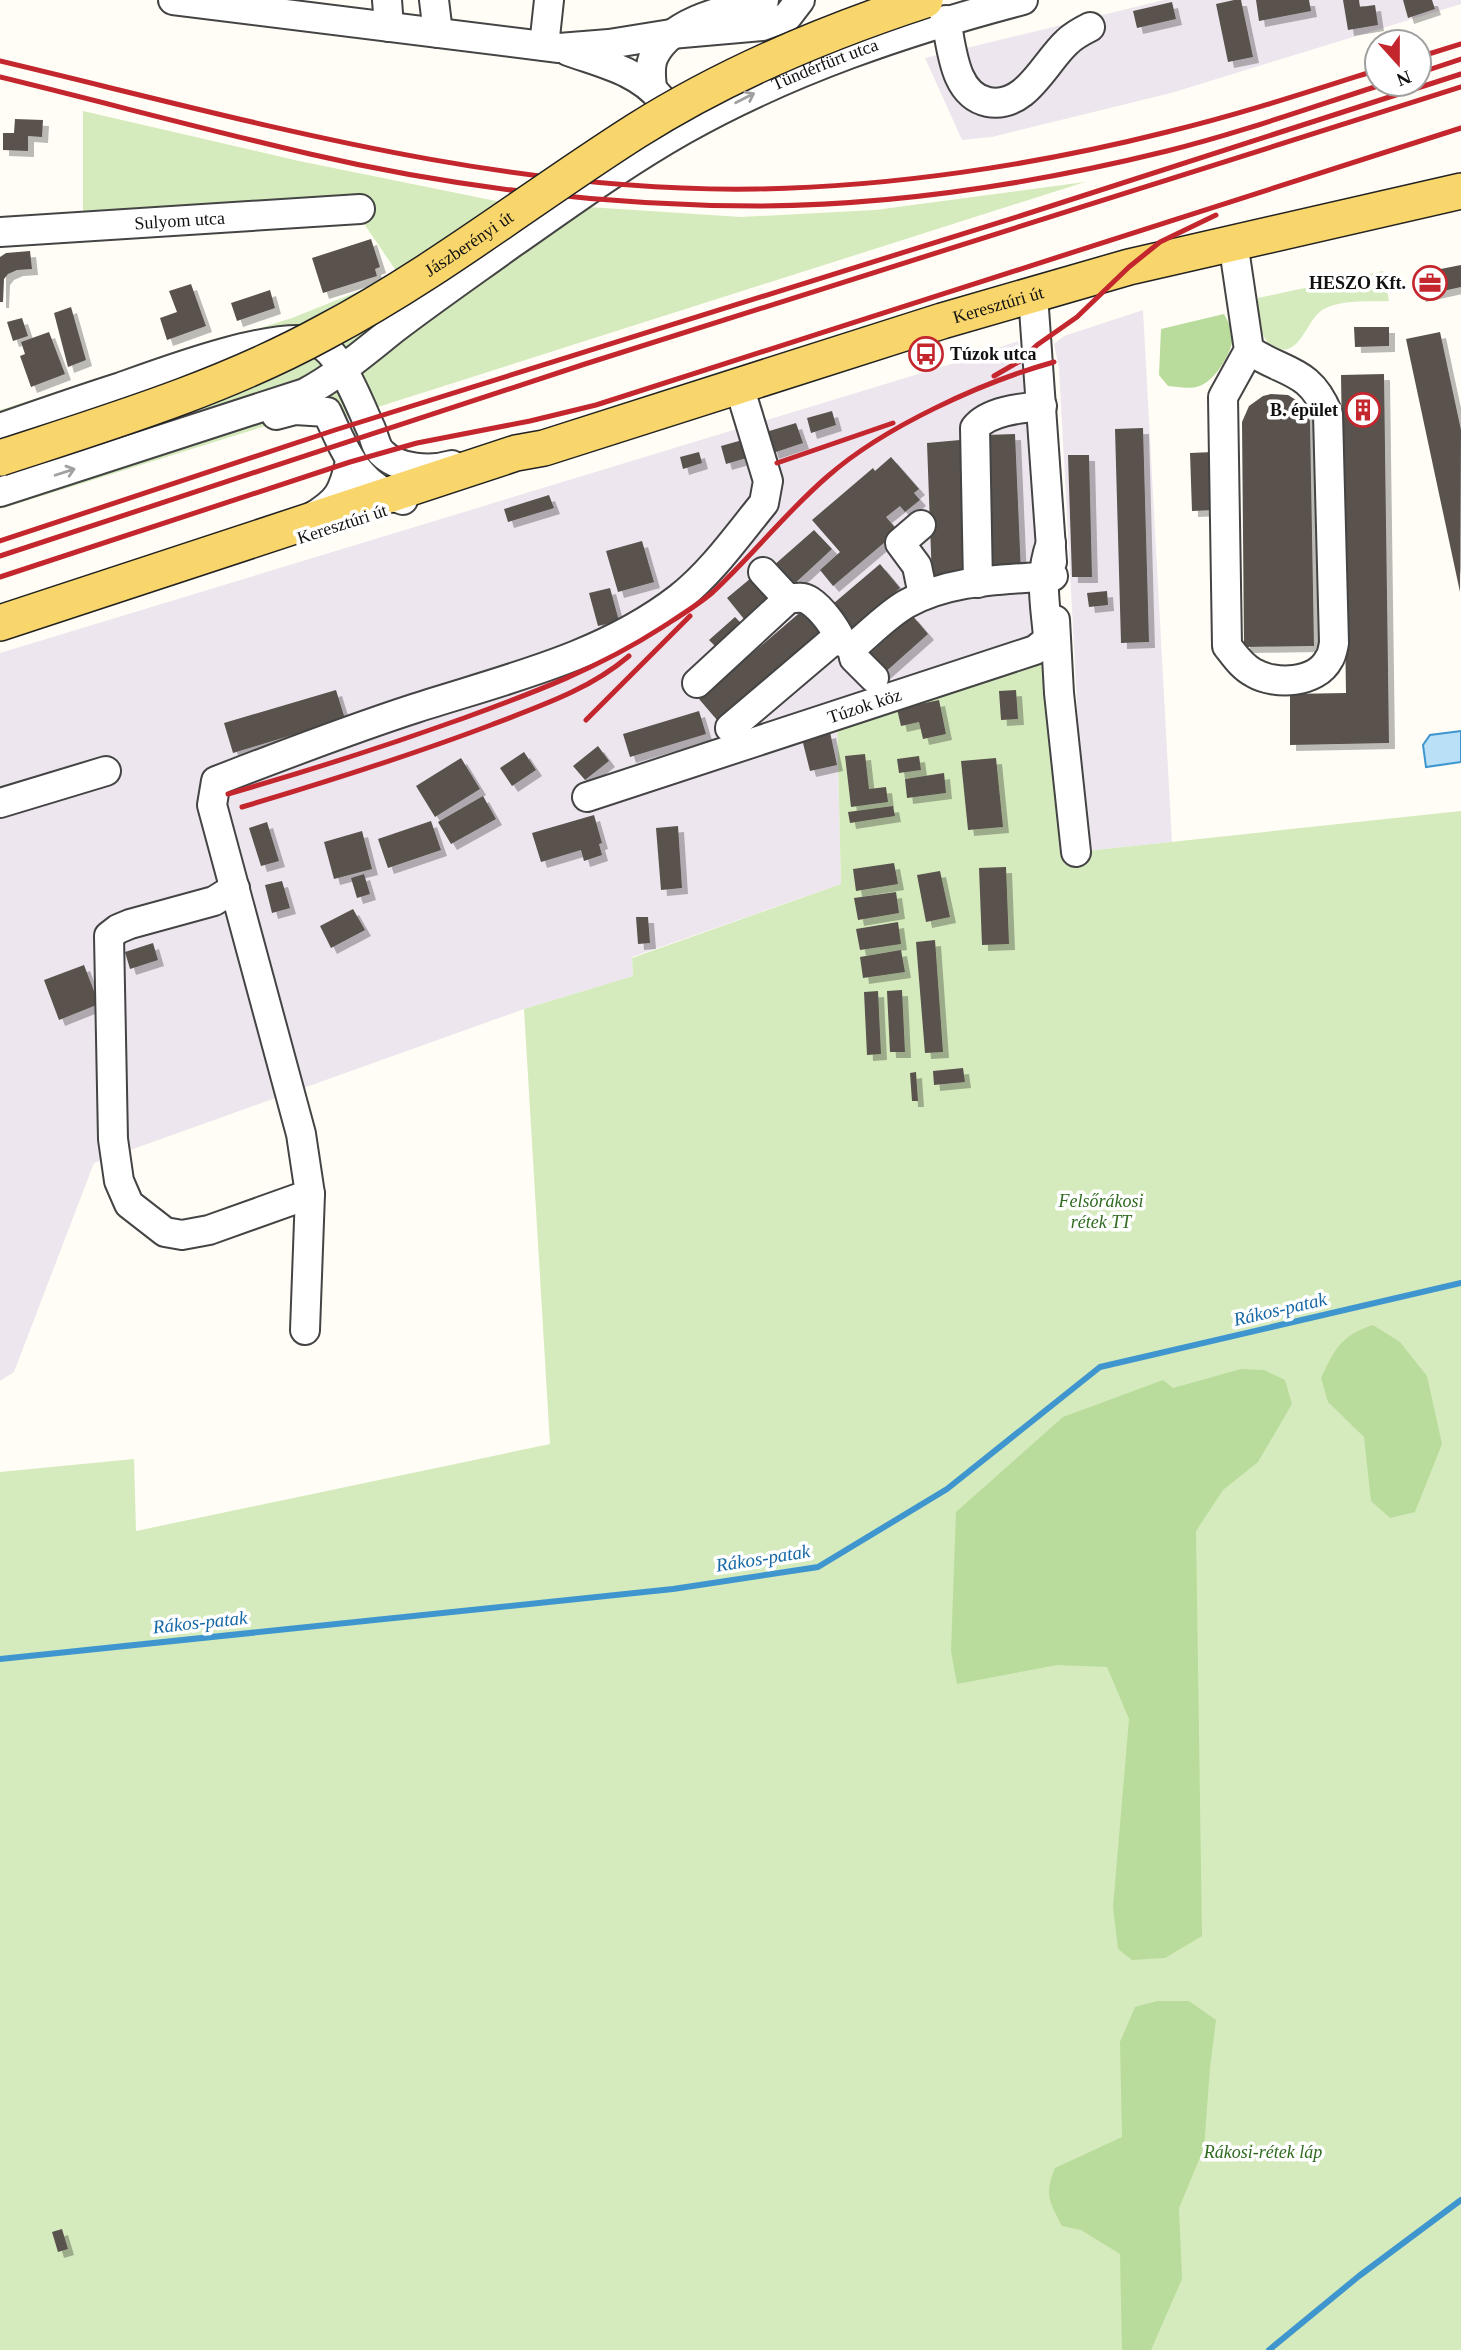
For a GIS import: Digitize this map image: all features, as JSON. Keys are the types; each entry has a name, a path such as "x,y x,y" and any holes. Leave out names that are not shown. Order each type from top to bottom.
{"main road":[{"name":"Jászberényi út","path":"0,458 144,411 301,345 421,277 636,131 726,80 833,32 935,10"},
{"name":"Keresztúri út","path":"0,623 305,521 509,470 530,450 943,321 1129,267 1461,191"},
{"name":"Keresztúri út","path":"133,579 217,564 398,498"}],"street":[{"path":"173,0 388,14 438,33 551,47 609,44 774,23 787,17 800,0"},
{"path":"434,0 438,33"},
{"path":"549,0 551,47"},
{"path":"652,88 650,68 654,56 671,34 724,10 764,0"},
{"name":"Tündérfürt utca","path":"685,130 759,91 935,10 1023,0"},
{"path":"935,10 963,85 975,97 995,103 1015,98 1026,90 1066,43 1090,27"},
{"path":"551,47 616,68 652,88 685,130"},
{"name":"Jászberényi út","path":"400,325 446,289 610,175 685,130"},
{"name":"Sulyom utca","path":"0,232 360,209"},
{"path":"1233,242 1249,350 1223,397 1227,646 1241,664 1254,673 1269,679 1301,679 1316,672 1329,661 1334,643 1328,414 1312,385 1300,375 1264,360 1249,350"},
{"path":"1033,296 1051,543 1048,577 1076,852"},
{"path":"0,492 184,434 295,410 321,400 336,360 347,348 400,325"},
{"path":"356,397 377,356 400,325"},
{"path":"0,428 163,372 242,349 298,339 315,342 336,360 356,397 381,453 386,476 398,498"},
{"path":"242,349 280,352 294,358 309,373 350,462 398,498"},
{"path":"305,1330 310,1194 301,1134 212,805 216,781 344,732 594,648 677,599 704,577 764,503 767,494 768,481 739,386"},
{"path":"978,583 975,428 990,417 1042,405"},
{"path":"381,453 405,465 431,470 493,452 530,450"},
{"path":"305,521 336,500 345,483 350,462"},
{"path":"921,525 900,543 917,566 923,596"},
{"path":"763,572 788,600"},
{"path":"730,728 830,643 846,644 923,596 946,587 1048,577"},
{"name":"Túzok köz","path":"587,797 1035,650 1048,636 1048,577"},
{"path":"697,683 788,600 800,597 810,601 836,630 854,658 874,678"},
{"path":"0,803 106,771"},
{"path":"235,888 215,901 130,924 109,936 113,1139 120,1181 129,1204 165,1232 182,1235 209,1230 310,1194"}],"shaded area":[{"path":"1164,0 1461,0 1461,4 1383,28 1363,28 1363,34 1171,93 992,137 962,140 925,58"},
{"path":"1143,310 1172,842 1085,851 1059,368 1054,344 1064,336"},
{"path":"1018,341 1029,400 1041,657 837,721 841,884 632,957 633,976 524,1009 94,1163 14,1372 0,1381 0,653 951,364"}],"green space":[{"path":"83,111 299,161 496,201 741,217 875,210 1085,182 318,426 275,423 0,509 0,410 292,318 399,275 358,215 83,234"},
{"path":"1383,271 1389,301 1347,302 1324,309 1293,347 1287,349 1275,348 1266,340 1259,320 1258,298"},
{"path":"1224,314 1233,334 1233,341 1218,370 1198,387 1168,386 1159,375 1161,329"},
{"name":"Felsőrákosi rétek TT","path":"1052,654 1086,851 1461,811 1461,2350 0,2350 0,1472 134,1459 136,1531 550,1444 524,1009 633,976 632,958 841,884 837,721"},
{"path":"1373,1325 1400,1342 1427,1376 1442,1444 1415,1512 1390,1518 1371,1501 1364,1437 1328,1402 1321,1378 1340,1345 1353,1334"},
{"path":"1241,1369 1264,1370 1285,1380 1292,1404 1258,1462 1223,1490 1196,1531 1202,1936 1165,1958 1132,1960 1118,1949 1113,1907 1129,1719 1107,1667 1057,1665 957,1684 951,1651 956,1512 1063,1417 1163,1380 1173,1388"},
{"path":"1157,2001 1189,2001 1216,2020 1204,2148 1179,2208 1182,2279 1151,2350 1122,2350 1120,2254 1081,2230 1062,2226 1051,2204 1049,2192 1055,2168 1122,2137 1120,2042 1135,2007"}],"water":[{"path":"1461,731 1461,762 1426,767 1423,745 1430,735"}],"building":[{"path":"1241,0 1253,57 1228,62 1216,4"},
{"path":"1256,0 1309,0 1311,11 1259,21"},
{"path":"1343,0 1359,0 1360,7 1375,5 1378,25 1348,30"},
{"path":"1403,0 1432,0 1435,9 1408,18"},
{"path":"1172,2 1176,19 1137,28 1133,11"},
{"path":"15,119 43,120 42,137 28,136 28,151 3,150 3,133 14,133"},
{"path":"371,239 380,267 375,269 377,276 323,293 312,258"},
{"path":"30,251 32,269 8,274 4,279 3,302 0,302 0,257 6,253"},
{"path":"1461,265 1461,287 1420,296 1415,274"},
{"path":"191,284 206,326 167,340 160,318 177,312 169,291"},
{"path":"270,290 275,308 237,321 231,303"},
{"path":"71,307 86,360 68,367 54,313"},
{"path":"22,318 28,336 13,341 7,322"},
{"path":"1354,327 1389,327 1389,346 1355,347"},
{"path":"49,332 65,374 31,387 20,356 25,354 21,342"},
{"path":"1440,332 1461,430 1460,592 1406,339"},
{"path":"1384,374 1389,743 1290,745 1290,694 1346,693 1341,375"},
{"path":"1271,394 1288,395 1296,400 1302,405 1310,421 1314,646 1244,647 1242,422 1249,406"},
{"path":"832,411 836,425 811,433 807,418"},
{"path":"796,423 803,443 773,453 766,432"},
{"path":"1143,428 1149,642 1121,643 1115,429"},
{"path":"1015,434 1021,573 990,575 986,435"},
{"path":"746,439 750,457 726,464 721,446"},
{"path":"960,440 966,579 932,580 927,443"},
{"path":"699,452 702,463 683,469 680,457"},
{"path":"1213,452 1215,510 1192,511 1190,453"},
{"path":"1068,455 1089,455 1092,577 1072,577"},
{"path":"891,457 919,489 914,493 920,500 905,512 900,506 886,517 898,531 833,586 820,570 840,552 812,520 873,468 875,471"},
{"path":"549,495 554,508 508,522 504,509"},
{"path":"814,530 832,549 792,586 773,566"},
{"path":"642,541 654,582 618,592 606,551"},
{"path":"880,564 900,588 848,632 827,609"},
{"path":"751,578 773,604 748,624 727,598"},
{"path":"610,588 619,621 598,626 589,593"},
{"path":"1107,591 1108,605 1089,607 1087,593"},
{"path":"804,609 822,630 717,720 699,699"},
{"path":"912,615 928,634 882,675 866,657"},
{"path":"735,617 744,626 719,650 709,640"},
{"path":"336,690 345,719 233,753 224,723"},
{"path":"1016,690 1018,719 1001,720 999,691"},
{"path":"939,700 946,734 923,739 919,722 901,726 897,709"},
{"path":"699,711 706,734 630,757 623,734"},
{"path":"830,732 837,765 810,771 802,739"},
{"path":"598,746 609,761 585,780 573,766"},
{"path":"524,752 536,770 512,786 500,768"},
{"path":"865,754 869,789 886,787 888,802 851,807 845,756"},
{"path":"919,756 921,770 899,773 897,759"},
{"path":"461,758 480,789 435,817 416,786"},
{"path":"996,758 1003,827 968,830 961,761"},
{"path":"944,773 946,793 907,798 905,779"},
{"path":"483,796 496,819 451,844 438,822"},
{"path":"893,806 895,816 850,823 848,812"},
{"path":"594,815 602,843 599,844 602,855 584,861 581,850 541,862 532,833"},
{"path":"431,821 441,850 388,868 378,839"},
{"path":"267,822 279,861 261,866 249,828"},
{"path":"678,826 682,888 661,890 656,828"},
{"path":"362,831 372,869 334,879 324,842"},
{"path":"894,863 898,884 856,891 853,869"},
{"path":"1006,867 1009,944 982,945 979,868"},
{"path":"940,871 950,917 926,922 917,875"},
{"path":"364,874 370,894 357,898 351,878"},
{"path":"282,881 290,908 272,913 265,885"},
{"path":"896,892 899,913 858,920 854,898"},
{"path":"353,909 365,930 331,948 320,926"},
{"path":"636,917 648,917 650,943 638,944"},
{"path":"898,922 901,944 860,950 856,929"},
{"path":"935,940 943,1052 925,1053 916,942"},
{"path":"153,943 158,960 130,969 125,952"},
{"path":"901,950 905,972 863,978 860,957"},
{"path":"84,965 99,1004 59,1020 44,980"},
{"path":"902,990 905,1052 890,1052 887,991"},
{"path":"878,991 881,1054 867,1055 864,992"},
{"path":"963,1068 965,1082 934,1085 933,1071"},
{"path":"916,1072 918,1101 912,1101 910,1073"},
{"path":"62,2229 68,2249 58,2252 52,2232"}],"waterway":[{"name":"Rákos-patak","path":"0,1659 673,1589 818,1567 947,1489 1100,1367 1461,1283"},
{"path":"1269,2350 1359,2276 1461,2200"}],"railway":[{"path":"1433,53 1461,44"},
{"path":"1433,68 1461,59"},
{"path":"0,61 280,128 469,166 564,179 660,187 756,189 911,179 1066,155 1220,118 1363,74"},
{"path":"0,541 335,430 1020,216 1461,74"},
{"path":"0,77 271,145 421,176 590,199 760,206 913,197 1067,173 1194,144 1363,91"},
{"path":"0,556 585,364 1461,87"},
{"path":"0,577 350,462 417,443 596,405 1461,128"},
{"path":"994,376 1020,361 1037,345 1077,317 1129,267 1160,242 1216,215"},
{"path":"228,794 347,758 464,718 540,689 614,655 707,597 828,476 877,440 966,394 1054,362"},
{"path":"777,463 893,423"},
{"path":"586,720 690,616"},
{"path":"242,807 398,758 528,711 581,688 629,656"}],"place":[{"name":"HESZO Kft.","path":"1430,283"},
{"name":"Túzok utca","path":"926,354"},
{"name":"B. épület","path":"1363,410"}],"park label":[{"name":"Rákosi-rétek láp","path":"1263,2152"}]}
